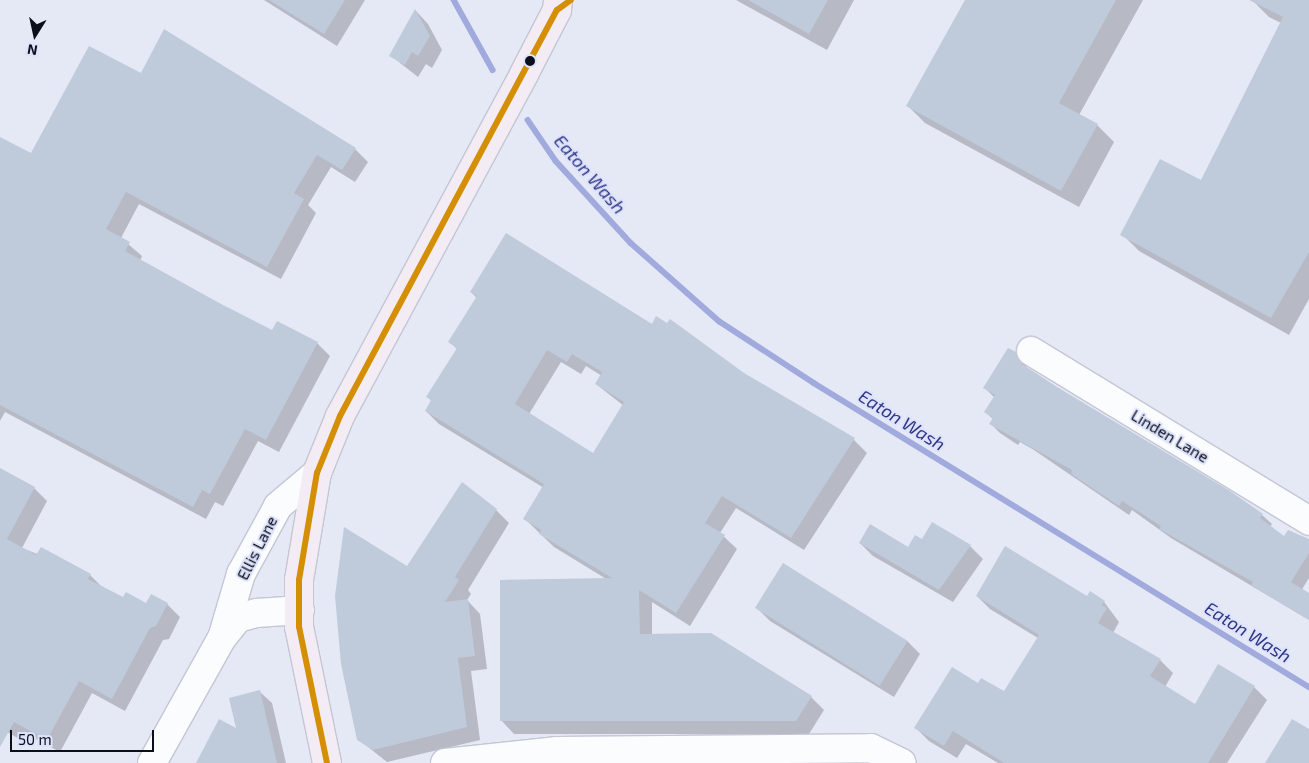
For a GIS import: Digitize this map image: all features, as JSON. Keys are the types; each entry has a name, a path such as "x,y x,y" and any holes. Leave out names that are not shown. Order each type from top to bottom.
{"main road":[{"path":"326,763 311,698 299,627 299,580 317,473 340,416 562,3"}],"street":[{"name":"Linden Lane","path":"1031,351 1309,521"},
{"name":"Ellis Lane","path":"222,638 241,574 278,506 317,473"},
{"name":"Ellis Lane","path":"152,763 222,638 238,618 257,613 300,610"},
{"path":"445,763 557,751 871,748 902,763"}],"building":[{"path":"269,0 345,0 324,34"},
{"path":"748,0 828,0 809,34"},
{"path":"965,0 1116,0 1059,103 1098,124 1061,191 906,106"},
{"path":"1249,0 1309,0 1309,252 1271,318 1120,235 1160,159 1201,180 1283,17"},
{"path":"415,9 430,36 418,56 412,52 405,65 389,56"},
{"path":"164,29 356,148 342,170 317,155 294,193 304,199 267,267 126,192 106,229 130,242 125,251 223,305 272,330 277,321 318,342 266,440 245,429 210,494 202,490 193,507 0,405 0,137 31,153 89,46 141,73"},
{"path":"506,233 652,324 656,316 667,323 670,319 744,373 855,438 791,538 722,496 705,523 725,535 676,613 639,590 640,634 711,633 812,696 796,721 500,721 500,580 612,578 539,534 541,530 523,519 544,484 425,411 431,400 426,397 457,348 448,342 477,296 470,292","holes":["547,350 567,362 572,354 602,372 595,384 624,402 593,453 515,404"]},
{"path":"1008,348 1016,352 1022,364 1057,387 1230,491 1263,514 1260,518 1284,536 1288,530 1309,539 1309,553 1291,582 1309,593 1309,620 1251,585 1253,582 1159,529 1161,526 1122,501 1119,506 1071,474 1072,470 989,424 993,418 984,412 995,395 983,388"},
{"path":"0,468 35,487 7,539 36,555 41,547 91,574 88,579 123,597 126,592 146,603 151,594 168,603 156,626 150,628 112,699 79,681 47,740 14,722 0,747"},
{"path":"462,482 497,509 455,577 459,580 445,602 468,599 475,656 458,658 467,727 373,750 357,740 341,664 335,596 344,527 407,566"},
{"path":"932,522 971,545 939,590 859,543 870,524 908,547 915,535 922,539"},
{"path":"1005,546 1087,596 1090,591 1105,601 1102,605 1107,608 1098,623 1161,659 1150,676 1195,704 1218,664 1255,686 1208,763 1004,763 953,731 944,746 914,728 952,667 978,683 981,678 1004,691 1039,635 976,596"},
{"path":"783,563 908,641 880,686 755,608"},
{"path":"260,690 277,763 196,763 219,719 236,728 229,698"},
{"path":"1292,719 1309,729 1309,763 1265,763"}],"waterway":[{"name":"Eaton Wash","path":"454,0 493,70"},
{"name":"Eaton Wash","path":"528,120 556,161 631,243 719,321 814,383 1309,687"}],"transit line":[{"path":"327,763 299,627 299,580 317,473 340,416 557,10 571,0"}]}
